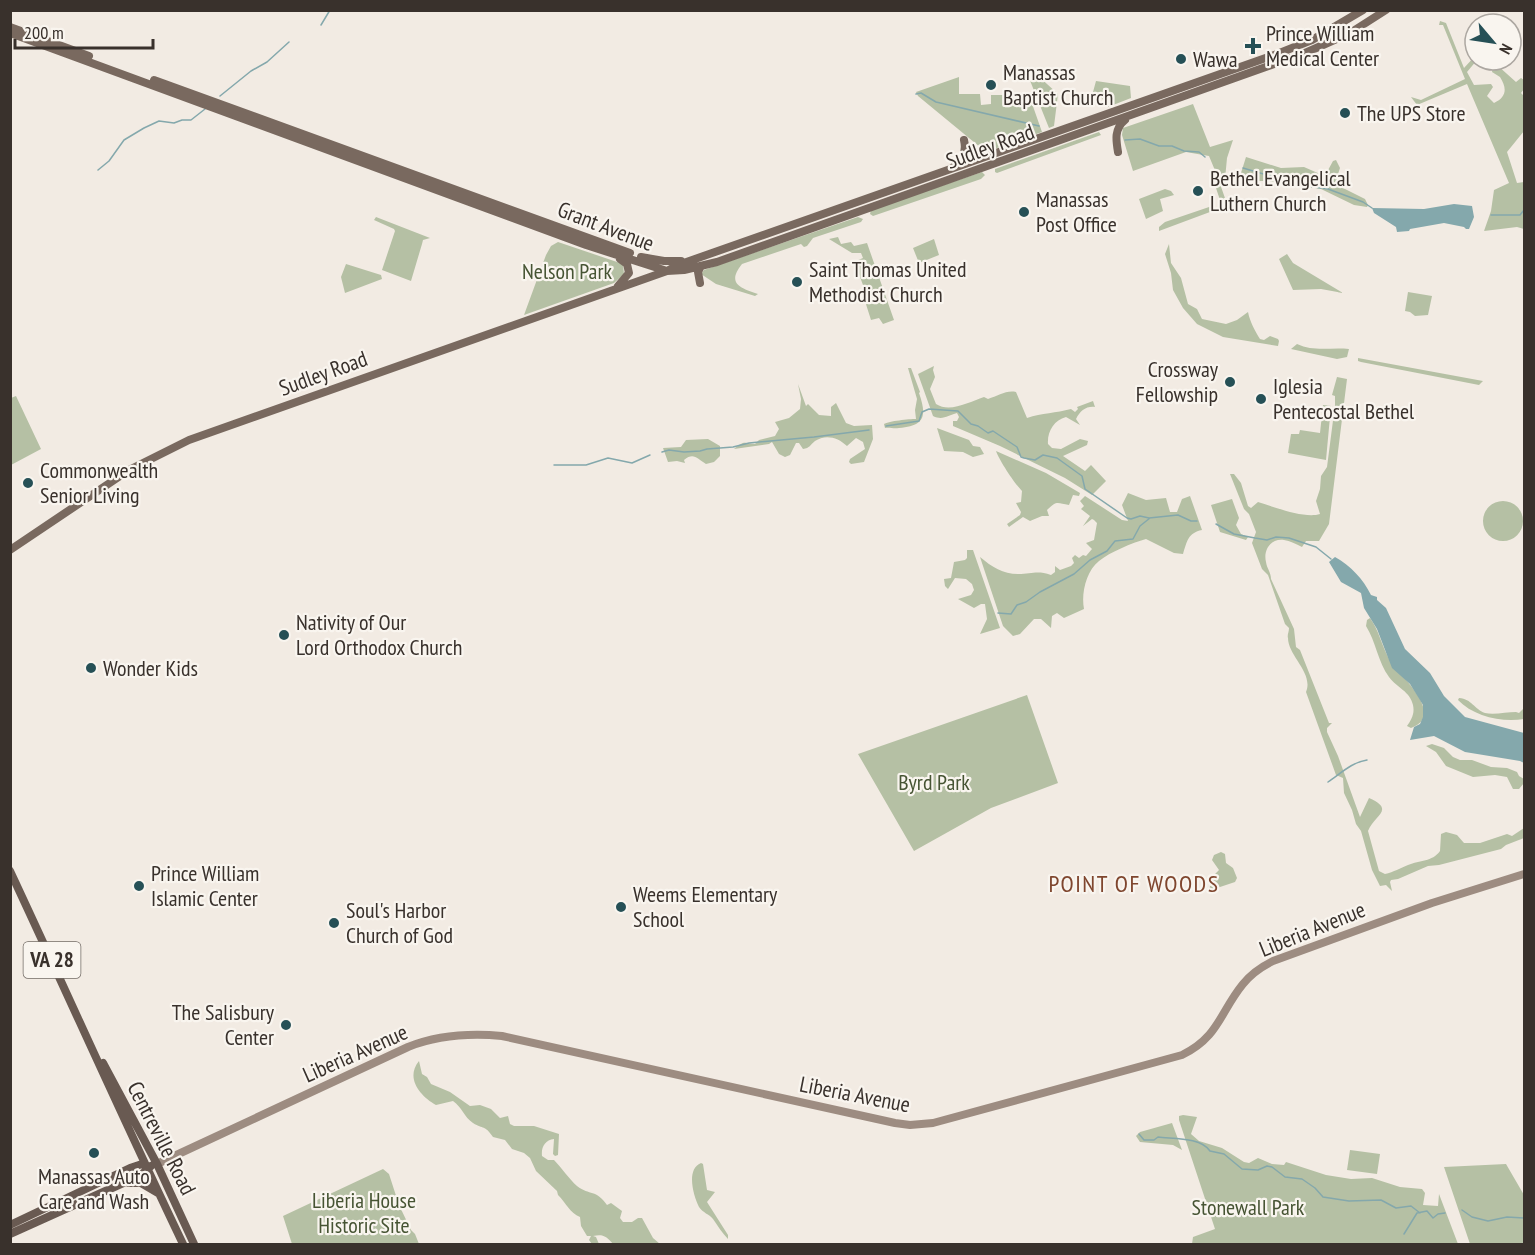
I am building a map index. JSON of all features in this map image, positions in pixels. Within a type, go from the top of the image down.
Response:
[{"type":"highway","name":"Centreville Road","points":[[10,871],[183,1245]]},
{"type":"highway","name":"Centreville Road","points":[[94,1050],[157,1164],[194,1245]]},
{"type":"highway","points":[[130,1168],[137,1158],[136,1143]]},
{"type":"highway","name":"Liberia Avenue","points":[[10,1225],[130,1168],[142,1164],[147,1167],[157,1164]]},
{"type":"highway","name":"Liberia Avenue","points":[[10,1234],[145,1173],[147,1167]]},
{"type":"highway","points":[[120,1185],[141,1183],[154,1189],[160,1196]]},
{"type":"main road","name":"Sudley Road","points":[[10,550],[129,470],[173,447],[690,261],[1277,54],[1312,40],[1364,10]]},
{"type":"main road","name":"Sudley Road","points":[[667,271],[701,266],[1305,53],[1350,33],[1386,10]]},
{"type":"main road","name":"Grant Avenue","points":[[10,27],[640,257],[667,271]]},
{"type":"main road","name":"Grant Avenue","points":[[10,33],[530,225],[667,271]]},
{"type":"main road","points":[[1118,152],[1118,128],[1136,114]]},
{"type":"main road","points":[[948,171],[964,156],[964,140]]},
{"type":"main road","points":[[611,253],[627,264],[629,270],[628,277],[616,288]]},
{"type":"main road","points":[[640,257],[664,261],[690,261]]},
{"type":"main road","points":[[700,283],[698,272],[701,266]]},
{"type":"main road","name":"Liberia Avenue","points":[[157,1164],[408,1047],[445,1037],[473,1034],[502,1036],[895,1123],[910,1125],[933,1123],[1182,1055],[1206,1039],[1242,985],[1258,970],[1273,961],[1421,907],[1524,874]]},
{"type":"green space","points":[[1440,21],[1446,23],[1463,66],[1463,72],[1467,72],[1474,85],[1491,84],[1493,87],[1487,96],[1494,103],[1501,98],[1505,88],[1500,77],[1492,72],[1505,72],[1516,82],[1521,78],[1524,80],[1524,89],[1521,93],[1524,96],[1524,131],[1507,152],[1517,183],[1524,182],[1524,229],[1517,227],[1484,231],[1491,211],[1494,190],[1509,183],[1467,84],[1417,105],[1411,97],[1421,100],[1465,79],[1443,25],[1439,25]]},
{"type":"green space","points":[[1032,74],[1036,74],[1058,94],[1054,126],[1049,128],[1029,78]]},
{"type":"green space","points":[[959,77],[959,94],[980,94],[981,105],[991,104],[991,95],[1029,95],[1042,132],[986,152],[916,92]]},
{"type":"green space","points":[[1096,81],[1130,86],[1131,98],[1108,107],[1101,97],[1093,92]]},
{"type":"green space","points":[[1193,104],[1210,147],[1233,140],[1227,158],[1225,179],[1219,181],[1226,201],[1221,203],[1214,182],[1219,180],[1209,156],[1186,152],[1133,171],[1122,135],[1123,128]]},
{"type":"green space","points":[[1099,132],[1101,135],[995,172],[995,169]]},
{"type":"green space","points":[[1246,157],[1281,168],[1304,167],[1320,174],[1327,172],[1336,160],[1340,168],[1337,177],[1341,187],[1365,199],[1368,205],[1367,207],[1354,205],[1321,189],[1269,181],[1249,181],[1247,187],[1243,188],[1241,173]]},
{"type":"green space","points":[[982,172],[985,175],[981,179],[873,216],[870,214],[871,210]]},
{"type":"green space","points":[[1165,189],[1174,195],[1160,199],[1163,211],[1146,219],[1139,199]]},
{"type":"green space","points":[[1212,206],[1218,209],[1159,231],[1159,227],[1165,222]]},
{"type":"green space","points":[[376,217],[430,238],[423,240],[411,281],[382,270],[395,231],[374,220]]},
{"type":"green space","points":[[858,217],[863,219],[861,222],[813,238],[807,246],[804,247],[801,244],[742,264],[735,276],[736,281],[741,287],[758,294],[755,296],[716,284],[701,274],[704,270]]},
{"type":"green space","points":[[838,237],[841,244],[851,242],[854,246],[867,243],[894,320],[883,324],[879,318],[871,320],[864,298],[867,296],[856,266],[856,261],[863,258],[861,253],[852,253],[829,239]]},
{"type":"green space","points":[[934,239],[939,255],[919,263],[913,248]]},
{"type":"green space","name":"Nelson Park","points":[[558,242],[620,263],[623,265],[624,274],[614,283],[524,315],[546,255],[551,246]]},
{"type":"green space","points":[[1169,244],[1171,263],[1181,278],[1188,304],[1197,309],[1202,319],[1226,324],[1248,312],[1260,339],[1264,340],[1270,336],[1278,339],[1278,346],[1223,337],[1197,324],[1183,308],[1173,290],[1165,254]]},
{"type":"green space","points":[[1287,254],[1293,263],[1343,293],[1321,289],[1293,290],[1279,259]]},
{"type":"green space","points":[[346,264],[381,275],[382,279],[345,293],[341,277]]},
{"type":"green space","points":[[1408,292],[1432,296],[1428,315],[1415,316],[1405,311]]},
{"type":"green space","points":[[1297,344],[1316,349],[1349,349],[1347,357],[1337,359],[1291,349]]},
{"type":"green space","points":[[1358,358],[1483,381],[1479,385],[1361,362]]},
{"type":"green space","points":[[934,366],[935,377],[930,389],[936,404],[941,406],[953,407],[984,397],[988,399],[1016,392],[1027,418],[1071,409],[1075,412],[1077,407],[1093,401],[1095,407],[1084,410],[1076,419],[1080,425],[1066,417],[1055,424],[1050,431],[1048,444],[1052,448],[1061,449],[1080,439],[1088,441],[1087,445],[1063,456],[1085,471],[1091,465],[1106,481],[1092,495],[1065,478],[953,426],[953,421],[957,421],[959,417],[957,413],[943,418],[933,416],[918,374]]},
{"type":"green space","points":[[908,368],[911,368],[920,392],[922,418],[908,427],[885,428],[884,424],[887,423],[916,419],[917,399]]},
{"type":"green space","points":[[1337,377],[1347,379],[1329,524],[1319,541],[1306,541],[1302,547],[1286,540],[1275,541],[1267,549],[1265,558],[1271,579],[1294,629],[1296,647],[1300,650],[1329,723],[1332,723],[1327,728],[1327,732],[1360,817],[1369,798],[1381,806],[1381,813],[1368,831],[1379,871],[1385,874],[1437,855],[1440,851],[1441,834],[1446,832],[1457,835],[1464,843],[1480,843],[1507,834],[1512,836],[1524,828],[1524,838],[1501,849],[1428,866],[1391,880],[1392,891],[1386,885],[1380,886],[1372,870],[1361,831],[1344,793],[1343,778],[1336,775],[1306,692],[1307,678],[1289,645],[1289,628],[1285,624],[1268,575],[1262,569],[1252,543],[1256,532],[1230,474],[1234,474],[1241,483],[1248,506],[1251,508],[1258,502],[1298,514],[1320,514],[1316,501],[1321,476],[1327,467],[1335,405],[1335,396],[1332,395]]},
{"type":"green space","points":[[798,384],[806,406],[808,404],[819,415],[831,416],[831,407],[836,403],[846,423],[854,426],[872,425],[873,439],[864,462],[851,464],[849,462],[865,449],[863,442],[856,438],[847,446],[836,439],[827,437],[803,449],[799,443],[796,443],[790,455],[785,457],[779,454],[772,442],[734,449],[742,443],[755,444],[759,440],[775,436],[779,429],[775,422],[789,418],[800,409]]},
{"type":"green space","points":[[16,396],[41,449],[11,465],[11,398]]},
{"type":"green space","points":[[1323,405],[1331,406],[1326,460],[1288,453],[1291,434],[1299,434],[1300,430],[1320,433]]},
{"type":"green space","points":[[937,428],[969,440],[973,446],[980,447],[984,454],[973,457],[963,452],[944,451]]},
{"type":"green space","points":[[708,439],[720,446],[720,456],[714,462],[706,464],[693,456],[684,460],[685,463],[668,462],[663,448],[681,447],[686,440]]},
{"type":"green space","points":[[996,451],[1046,473],[1080,493],[1079,496],[1073,495],[1069,505],[1057,503],[1053,505],[1047,510],[1049,516],[1030,521],[1023,517],[1009,527],[1007,524],[1020,515],[1021,512],[1016,503],[1021,502],[1022,491]]},
{"type":"green space","points":[[1128,493],[1146,500],[1166,498],[1170,512],[1177,512],[1182,499],[1190,496],[1202,530],[1191,535],[1183,554],[1174,553],[1146,539],[1109,554],[1094,565],[1088,577],[1084,590],[1084,609],[1064,618],[1057,613],[1052,616],[1051,628],[1041,619],[1034,619],[1020,634],[1013,636],[1003,626],[980,557],[993,567],[1007,573],[1038,572],[1051,575],[1055,572],[1055,566],[1060,570],[1071,566],[1075,555],[1079,558],[1086,556],[1092,549],[1086,543],[1094,540],[1097,523],[1092,519],[1083,526],[1090,516],[1081,509],[1084,506],[1080,501],[1085,496],[1122,520],[1128,521],[1122,505]]},
{"type":"green space","points":[[1232,499],[1239,518],[1236,525],[1241,534],[1248,537],[1246,540],[1220,532],[1211,505]]},
{"type":"green space","points":[[1503,501],[1511,502],[1517,507],[1522,513],[1522,529],[1517,535],[1511,540],[1503,541],[1495,540],[1489,535],[1484,529],[1483,521],[1484,513],[1489,507],[1495,502]]},
{"type":"green space","points":[[967,550],[973,550],[1000,628],[980,634],[987,619],[985,604],[974,608],[958,599],[971,595],[974,590],[972,584],[966,579],[955,578],[948,589],[945,586],[944,579],[951,578],[954,562],[965,560]]},
{"type":"green space","points":[[1370,618],[1388,657],[1422,704],[1424,713],[1421,722],[1411,728],[1407,726],[1413,714],[1411,700],[1385,671],[1366,626]]},
{"type":"green space","name":"Byrd Park","points":[[1027,695],[1058,783],[991,808],[914,851],[858,754]]},
{"type":"green space","points":[[1459,698],[1467,700],[1485,713],[1519,713],[1524,708],[1524,719],[1507,720],[1488,717],[1464,706],[1458,700]]},
{"type":"green space","points":[[1432,744],[1444,748],[1460,760],[1472,760],[1491,767],[1507,768],[1517,772],[1524,779],[1524,783],[1519,789],[1513,789],[1507,777],[1495,775],[1473,777],[1446,766],[1436,752],[1426,746]]},
{"type":"green space","points":[[1221,852],[1225,854],[1226,863],[1233,868],[1237,878],[1235,882],[1208,891],[1212,877],[1219,870],[1212,860],[1214,855]]},
{"type":"green space","points":[[419,1061],[422,1074],[431,1084],[450,1092],[470,1106],[480,1105],[491,1109],[500,1118],[508,1116],[510,1124],[514,1126],[534,1126],[559,1134],[558,1155],[553,1154],[554,1139],[544,1145],[542,1156],[548,1160],[554,1160],[577,1186],[600,1197],[607,1205],[611,1203],[622,1211],[620,1218],[623,1222],[632,1222],[642,1218],[653,1238],[660,1244],[613,1244],[606,1237],[599,1235],[593,1236],[599,1244],[592,1244],[589,1240],[591,1236],[587,1236],[581,1226],[580,1217],[536,1171],[530,1158],[512,1149],[505,1140],[493,1137],[486,1129],[473,1123],[453,1101],[436,1105],[420,1092],[413,1074]]},
{"type":"green space","name":"Stonewall Park","points":[[1179,1116],[1197,1117],[1191,1134],[1199,1141],[1222,1148],[1244,1162],[1249,1163],[1258,1158],[1272,1164],[1284,1165],[1286,1162],[1326,1175],[1351,1179],[1372,1178],[1400,1187],[1422,1189],[1425,1193],[1423,1205],[1438,1206],[1439,1194],[1458,1244],[1192,1244],[1193,1237],[1215,1229],[1179,1120]]},
{"type":"green space","points":[[1172,1123],[1182,1150],[1173,1145],[1140,1142],[1136,1136],[1140,1132]]},
{"type":"green space","points":[[1350,1150],[1380,1154],[1377,1174],[1347,1170]]},
{"type":"green space","points":[[701,1163],[707,1190],[715,1192],[707,1202],[728,1235],[728,1239],[697,1202],[692,1176],[696,1166]]},
{"type":"green space","points":[[1506,1164],[1524,1195],[1524,1244],[1470,1244],[1444,1167]]},
{"type":"green space","name":"Liberia House Historic Site","points":[[383,1169],[389,1174],[399,1205],[419,1244],[292,1244],[283,1216]]},
{"type":"water","points":[[1454,204],[1472,206],[1474,217],[1469,229],[1444,223],[1397,232],[1396,227],[1374,213],[1372,208],[1424,209]]},
{"type":"water","points":[[1335,557],[1356,573],[1371,595],[1377,597],[1377,600],[1386,608],[1405,649],[1430,673],[1444,696],[1465,717],[1524,733],[1524,763],[1465,752],[1434,736],[1410,740],[1414,727],[1420,724],[1423,717],[1423,705],[1410,684],[1392,668],[1377,629],[1364,608],[1361,593],[1341,582],[1329,562]]},
{"type":"waterway","points":[[321,25],[330,10]]},
{"type":"waterway","points":[[220,96],[251,71],[267,62],[289,42]]},
{"type":"waterway","points":[[916,94],[921,93],[936,102],[1039,126]]},
{"type":"waterway","points":[[98,170],[109,161],[124,140],[144,128],[159,121],[174,123],[191,120],[205,109]]},
{"type":"waterway","points":[[1125,140],[1140,139],[1159,146],[1172,146],[1184,151],[1199,152],[1205,157]]},
{"type":"waterway","points":[[1243,168],[1301,185],[1328,189],[1363,202],[1372,208]]},
{"type":"waterway","points":[[1491,215],[1520,215],[1524,210]]},
{"type":"waterway","points":[[886,426],[919,421],[922,412],[929,409],[958,411],[971,424],[988,433],[993,431],[1017,447],[1021,457],[1035,460],[1043,455],[1057,458],[1082,476],[1085,489],[1127,518],[1178,515],[1191,521],[1197,521]]},
{"type":"waterway","points":[[662,452],[669,450],[700,451],[749,443],[869,430]]},
{"type":"waterway","points":[[554,465],[586,465],[608,458],[632,463],[650,455]]},
{"type":"waterway","points":[[998,613],[1011,614],[1017,605],[1074,574],[1090,560],[1107,551],[1115,541],[1133,539],[1140,526],[1150,518]]},
{"type":"waterway","points":[[1216,524],[1234,534],[1267,540],[1276,537],[1289,538],[1316,547],[1331,559]]},
{"type":"waterway","points":[[1328,782],[1351,766],[1367,760]]},
{"type":"waterway","points":[[1139,1134],[1144,1140],[1154,1140],[1158,1137],[1200,1143],[1210,1151],[1224,1154],[1242,1169],[1258,1170],[1267,1166],[1272,1167],[1285,1177],[1302,1179],[1323,1197],[1349,1201],[1381,1200],[1396,1208],[1411,1206],[1420,1213]]},
{"type":"waterway","points":[[1462,1210],[1472,1217],[1488,1221],[1507,1217],[1524,1218]]},
{"type":"waterway","points":[[1404,1234],[1417,1213],[1427,1211],[1433,1218],[1445,1213]]},
{"type":"place","name":"Prince William Medical Center","points":[[1253,46]]},
{"type":"place","name":"Wawa","points":[[1181,59]]},
{"type":"place","name":"Manassas Baptist Church","points":[[991,85]]},
{"type":"place","name":"The UPS Store","points":[[1345,113]]},
{"type":"place","name":"Bethel Evangelical Luthern Church","points":[[1198,191]]},
{"type":"place","name":"Manassas Post Office","points":[[1024,212]]},
{"type":"place","name":"Saint Thomas United Methodist Church","points":[[797,282]]},
{"type":"place","name":"Crossway Fellowship","points":[[1230,382]]},
{"type":"place","name":"Iglesia Pentecostal Bethel","points":[[1261,399]]},
{"type":"place","name":"Commonwealth Senior Living","points":[[28,483]]},
{"type":"place","name":"Nativity of Our Lord Orthodox Church","points":[[284,635]]},
{"type":"place","name":"Wonder Kids","points":[[91,668]]},
{"type":"place","name":"Prince William Islamic Center","points":[[139,886]]},
{"type":"place","name":"Weems Elementary School","points":[[621,907]]},
{"type":"place","name":"Soul's Harbor Church of God","points":[[334,923]]},
{"type":"place","name":"The Salisbury Center","points":[[286,1025]]},
{"type":"place","name":"Manassas Auto Care and Wash","points":[[94,1153]]},
{"type":"district","name":"POINT OF WOODS","points":[[1134,884]]}]
